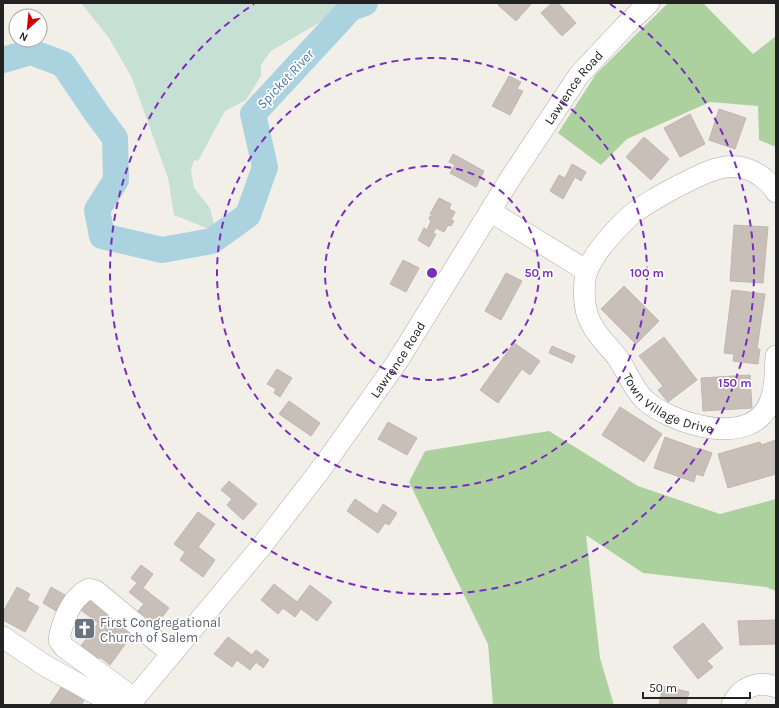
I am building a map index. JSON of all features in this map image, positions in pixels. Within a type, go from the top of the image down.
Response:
[{"type":"street","name":"Lawrence Road","points":[[127,703],[172,654],[289,512],[351,428],[401,355],[542,130],[579,75],[649,3]]},
{"type":"street","name":"Town Village Drive","points":[[776,192],[767,181],[757,173],[747,168],[734,166],[720,167],[707,171],[642,206],[630,216],[608,240],[587,271],[585,284],[585,302],[587,314],[591,324],[597,334],[623,366],[636,390],[645,400],[670,416],[695,426],[709,428],[743,427],[753,423],[762,416],[772,395],[776,356]]},
{"type":"street","points":[[491,212],[587,271]]},
{"type":"street","points":[[127,703],[64,647],[59,640],[68,613],[79,596],[89,589],[96,591],[172,654]]},
{"type":"street","points":[[3,637],[44,665],[127,703]]},
{"type":"street","points":[[732,705],[740,693],[751,686],[763,684],[776,687]]},
{"type":"green space","points":[[81,3],[342,3],[329,17],[271,51],[261,65],[261,76],[246,100],[225,111],[198,161],[194,160],[191,170],[194,188],[210,208],[216,232],[174,215],[168,178],[132,78],[109,38]]},
{"type":"green space","points":[[668,3],[703,3],[753,54],[776,36],[776,147],[759,140],[758,106],[710,102],[627,139],[601,165],[558,133],[596,74]]},
{"type":"green space","points":[[549,431],[638,486],[720,514],[776,499],[776,591],[766,587],[643,573],[586,535],[600,658],[614,705],[493,705],[488,644],[409,482],[425,451]]},
{"type":"building","points":[[500,3],[532,3],[516,21],[498,5]]},
{"type":"building","points":[[552,3],[558,3],[576,23],[562,36],[541,13]]},
{"type":"building","points":[[509,76],[521,82],[517,89],[523,91],[510,115],[492,106]]},
{"type":"building","points":[[719,109],[746,118],[735,149],[709,140]]},
{"type":"building","points":[[690,114],[705,144],[680,157],[664,128]]},
{"type":"building","points":[[644,137],[669,159],[651,180],[626,157]]},
{"type":"building","points":[[453,154],[484,171],[476,187],[450,173],[455,165],[449,162]]},
{"type":"building","points":[[572,164],[586,172],[581,181],[575,177],[563,199],[550,191],[559,175],[565,178]]},
{"type":"building","points":[[439,198],[451,204],[449,209],[455,212],[451,220],[454,221],[451,226],[448,225],[444,232],[436,228],[433,233],[436,234],[429,247],[418,240],[424,228],[427,230],[431,221],[429,219],[430,216],[433,217],[430,214]]},
{"type":"building","points":[[734,225],[768,227],[763,283],[730,281]]},
{"type":"building","points":[[403,260],[419,268],[406,292],[390,284]]},
{"type":"building","points":[[506,273],[522,281],[501,320],[485,311]]},
{"type":"building","points":[[624,286],[659,321],[636,344],[601,309]]},
{"type":"building","points":[[732,290],[765,294],[757,349],[760,349],[758,364],[733,361],[734,354],[724,353]]},
{"type":"building","points":[[664,337],[697,380],[668,402],[658,390],[663,386],[639,356]]},
{"type":"building","points":[[514,343],[540,361],[530,375],[522,369],[498,403],[480,390]]},
{"type":"building","points":[[552,346],[575,356],[572,363],[549,353]]},
{"type":"building","points":[[277,369],[292,378],[280,397],[274,393],[276,389],[267,384]]},
{"type":"building","points":[[750,375],[752,408],[703,411],[701,378]]},
{"type":"building","points":[[289,401],[320,423],[311,436],[279,414]]},
{"type":"building","points":[[620,407],[662,434],[644,462],[602,435]]},
{"type":"building","points":[[388,422],[417,438],[407,455],[378,439]]},
{"type":"building","points":[[665,437],[712,453],[703,476],[696,474],[694,482],[654,468]]},
{"type":"building","points":[[776,440],[776,474],[728,488],[718,454],[760,442],[761,445]]},
{"type":"building","points":[[229,481],[257,504],[243,520],[227,505],[232,499],[221,490]]},
{"type":"building","points":[[355,499],[377,514],[383,504],[397,513],[389,525],[385,523],[378,533],[347,511]]},
{"type":"building","points":[[198,512],[215,524],[198,547],[215,560],[203,577],[180,560],[185,552],[174,544]]},
{"type":"building","points":[[141,565],[153,574],[143,588],[169,608],[156,625],[138,611],[144,604],[129,592],[137,583],[131,578]]},
{"type":"building","points":[[274,584],[297,602],[310,585],[332,602],[317,621],[301,609],[295,617],[283,608],[278,614],[261,600]]},
{"type":"building","points":[[17,587],[30,594],[27,600],[39,607],[25,632],[3,620],[3,612]]},
{"type":"building","points":[[51,587],[65,595],[56,611],[43,603]]},
{"type":"building","points":[[92,595],[137,628],[110,665],[100,657],[95,664],[77,651],[98,623],[81,610]]},
{"type":"building","points":[[776,620],[776,644],[740,645],[738,621]]},
{"type":"building","points":[[703,623],[723,648],[707,661],[713,667],[698,679],[673,647]]},
{"type":"building","points":[[228,637],[252,655],[256,650],[269,660],[263,668],[256,662],[250,670],[237,660],[232,667],[214,654]]},
{"type":"building","points":[[62,686],[84,701],[81,705],[50,704]]},
{"type":"building","points":[[663,686],[689,692],[686,705],[659,705]]},
{"type":"waterway","name":"Spicket River","points":[[3,60],[31,52],[63,64],[115,138],[116,180],[97,210],[102,236],[162,250],[212,241],[248,215],[265,167],[253,114],[351,8],[365,3]]},
{"type":"place","name":"First Congregational Church of Salem","points":[[84,629]]}]
